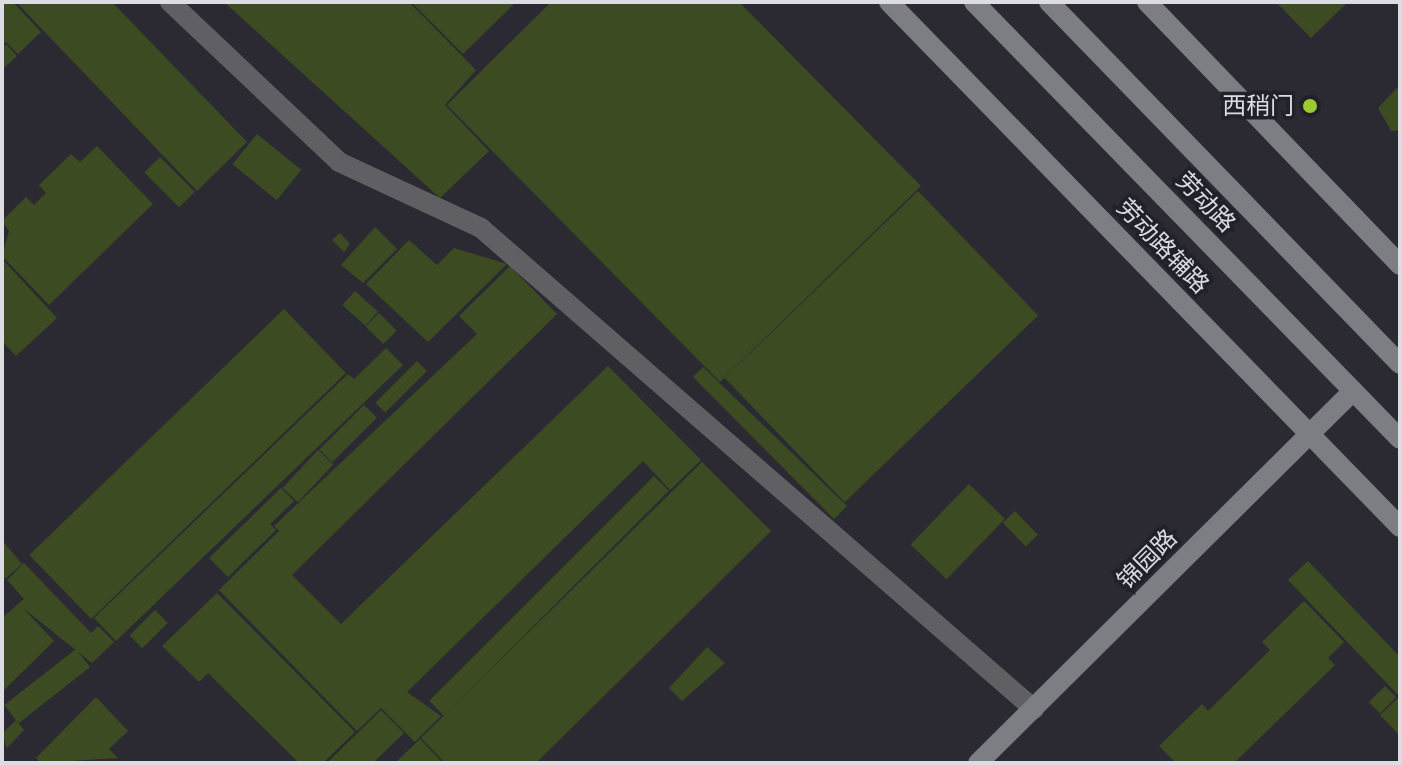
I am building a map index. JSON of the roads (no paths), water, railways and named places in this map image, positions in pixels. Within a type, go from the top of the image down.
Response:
[{"type":"street","points":[[170,2],[339,162],[481,228],[1034,709]]},
{"type":"street","name":"劳动路辅路","points":[[889,2],[1400,527]]},
{"type":"street","name":"劳动路","points":[[974,2],[1400,439]]},
{"type":"street","name":"劳动路","points":[[1049,2],[1399,361]]},
{"type":"street","points":[[1147,2],[1400,265]]},
{"type":"street","name":"锦园路","points":[[978,763],[1353,391]]},
{"type":"place","name":"西稍门","points":[[1310,106]]}]
